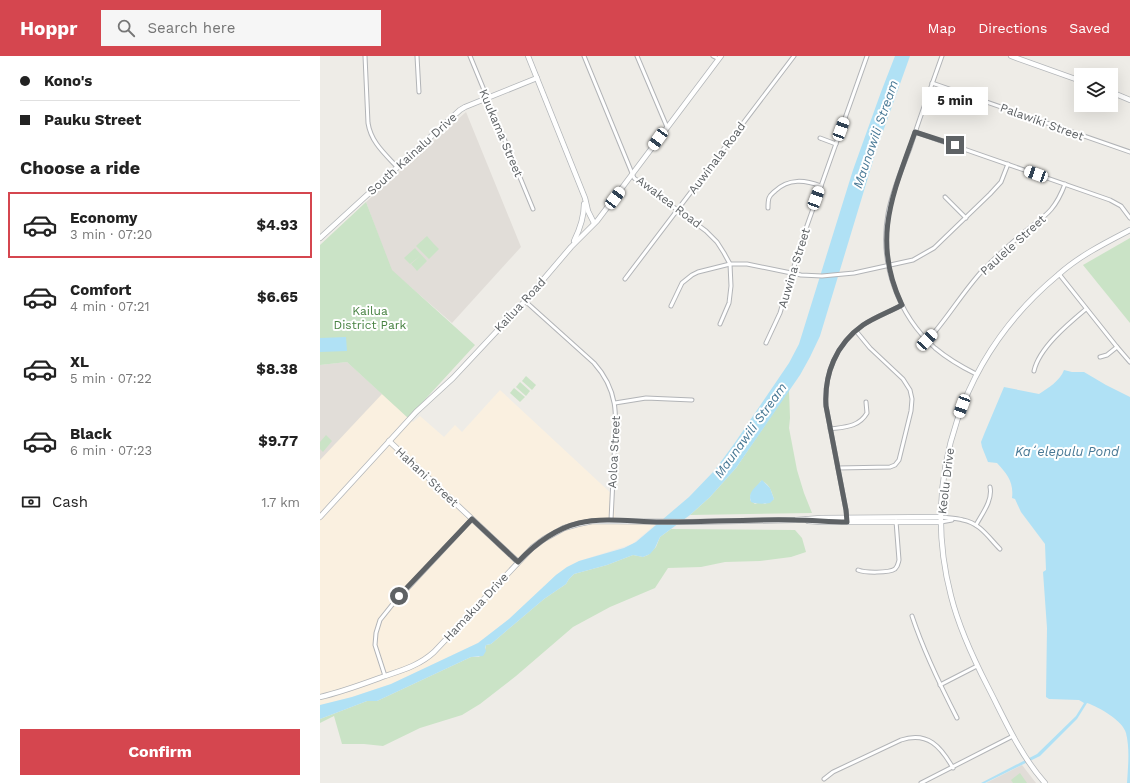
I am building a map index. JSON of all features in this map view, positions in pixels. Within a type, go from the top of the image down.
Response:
[{"type":"street","points":[[365,56],[370,132],[377,146],[397,167]]},
{"type":"street","points":[[417,56],[419,92]]},
{"type":"street","name":"Kuukama Street","points":[[470,56],[533,209]]},
{"type":"street","points":[[528,56],[594,223]]},
{"type":"street","name":"Awakea Road","points":[[584,56],[634,178],[678,209],[714,238],[730,264],[730,296],[720,324]]},
{"type":"street","points":[[638,56],[667,127]]},
{"type":"street","points":[[713,56],[720,58]]},
{"type":"street","name":"Auwinala Road","points":[[625,279],[794,56]]},
{"type":"street","name":"Auwina Street","points":[[766,344],[780,313],[821,186],[867,56]]},
{"type":"street","points":[[942,56],[892,197],[888,215],[886,242],[894,288],[911,320],[927,340],[950,359],[976,374]]},
{"type":"street","points":[[1011,56],[1074,78]]},
{"type":"street","name":"Kailua Road","points":[[320,517],[416,412],[453,378],[525,300],[571,247],[597,221],[720,58]]},
{"type":"street","name":"South Kainalu Drive","points":[[320,238],[460,110],[537,78]]},
{"type":"street","name":"Palawiki Street","points":[[932,83],[1130,152]]},
{"type":"street","points":[[1118,95],[1130,100]]},
{"type":"street","points":[[915,132],[1116,203],[1125,210],[1130,218]]},
{"type":"street","points":[[820,138],[836,144]]},
{"type":"street","points":[[671,306],[682,283],[692,275],[698,272],[730,264],[747,264],[814,276],[840,275],[914,260],[926,254],[942,241],[997,187],[1008,164]]},
{"type":"street","points":[[768,208],[769,198],[784,185],[800,181],[811,182],[821,186]]},
{"type":"street","name":"Paulele Street","points":[[927,340],[939,328],[957,302],[982,272],[1009,245],[1048,214],[1058,200],[1065,184]]},
{"type":"street","points":[[571,247],[582,222],[585,198]]},
{"type":"street","points":[[945,198],[966,218]]},
{"type":"street","name":"Keolu Drive","points":[[1045,783],[1024,756],[977,666],[963,634],[951,597],[943,559],[941,519],[943,480],[951,440],[962,406],[976,374],[994,343],[1033,296],[1059,274],[1092,251],[1130,230]]},
{"type":"street","points":[[1059,274],[1130,362]]},
{"type":"street","name":"Aoloa Street","points":[[525,300],[598,367],[609,383],[615,403],[616,420],[611,520]]},
{"type":"street","points":[[847,520],[826,399],[826,386],[829,373],[840,349],[856,331],[868,322],[902,305]]},
{"type":"street","points":[[1034,371],[1036,362],[1050,344],[1086,309]]},
{"type":"street","points":[[838,468],[890,468],[897,464],[911,407],[911,394],[906,383],[856,331]]},
{"type":"street","points":[[1100,357],[1107,355],[1117,347]]},
{"type":"street","points":[[615,403],[646,398],[692,400]]},
{"type":"street","points":[[830,429],[852,426],[861,420],[867,413],[866,402]]},
{"type":"street","name":"Hahani Street","points":[[389,442],[518,562]]},
{"type":"street","points":[[976,525],[990,498],[990,487]]},
{"type":"street","points":[[386,676],[375,645],[376,633],[380,620],[392,604],[472,519]]},
{"type":"street","points":[[858,570],[866,572],[890,571],[897,566],[899,560],[896,519]]},
{"type":"street","name":"Hamakua Drive","points":[[320,697],[346,690],[418,664],[429,656],[518,562],[538,543],[564,528],[585,522],[611,520],[690,522],[796,520],[821,522],[847,520],[954,519],[964,520],[976,525],[985,532],[1000,549]]},
{"type":"street","points":[[912,616],[924,649],[957,718]]},
{"type":"street","points":[[940,685],[977,666]]},
{"type":"street","points":[[921,783],[1013,736]]},
{"type":"street","points":[[824,779],[833,772],[901,740],[909,738],[921,738],[936,745],[945,754],[952,768]]},
{"type":"shaded area","points":[[466,112],[521,247],[452,323],[391,270],[366,202]]},
{"type":"shaded area","points":[[347,362],[382,394],[320,460],[320,365]]},
{"type":"shaded area","points":[[500,390],[614,496],[615,523],[656,524],[632,544],[579,561],[567,567],[556,575],[509,619],[478,643],[391,684],[352,697],[320,705],[320,458],[381,392],[413,422],[420,416],[444,437],[455,425],[462,432]]},
{"type":"shaded area","points":[[1022,765],[1036,783],[986,783]]},
{"type":"green space","name":"Kailua District Park","points":[[366,202],[392,270],[475,345],[408,418],[347,362],[320,365],[320,245]]},
{"type":"green space","points":[[427,236],[439,249],[429,259],[416,246]]},
{"type":"green space","points":[[1130,238],[1130,323],[1083,265]]},
{"type":"green space","points":[[415,248],[427,261],[417,271],[411,264],[420,256],[410,264],[404,258]]},
{"type":"green space","points":[[526,376],[536,385],[532,390],[522,381]]},
{"type":"green space","points":[[520,382],[530,391],[526,396],[516,387]]},
{"type":"green space","points":[[514,388],[525,397],[520,402],[510,393]]},
{"type":"green space","points":[[789,390],[789,428],[797,470],[812,513],[690,515],[710,497],[736,468]],"holes":[[[761,481],[770,488],[774,499],[765,504],[760,502],[755,504],[750,500],[750,496]]]},
{"type":"green space","points":[[326,435],[332,441],[323,452],[320,449],[320,442]]},
{"type":"green space","points":[[671,529],[795,530],[802,538],[806,552],[791,557],[760,561],[725,562],[701,567],[668,568],[655,588],[610,607],[573,627],[516,676],[480,704],[462,715],[420,728],[383,746],[342,744],[334,716],[320,723],[320,719],[367,701],[377,701],[471,657],[479,657],[485,650],[486,645],[491,644],[544,599],[566,584],[574,574],[607,565],[633,555],[643,557],[648,555],[656,547],[660,537]]},
{"type":"green space","points":[[1020,773],[1027,783],[1013,783],[1011,780]]},
{"type":"water","name":"Maunawili Stream","points":[[895,56],[910,56],[876,151],[820,336],[800,375],[736,468],[710,497],[690,515],[660,537],[655,548],[650,554],[643,557],[633,555],[607,565],[574,574],[566,584],[544,599],[491,644],[486,645],[486,651],[483,656],[471,657],[377,701],[367,701],[320,719],[320,705],[352,697],[391,684],[478,643],[509,619],[556,575],[567,567],[579,561],[624,548],[636,542],[689,497],[714,471],[789,363],[799,344],[853,170]]},
{"type":"water","points":[[346,337],[347,351],[320,352],[320,338]]},
{"type":"water","name":"Kaʻelepulu Pond","points":[[1064,370],[1084,372],[1130,397],[1130,783],[1127,783],[1128,752],[1124,728],[1116,719],[1087,703],[1077,719],[1040,756],[985,783],[981,783],[1037,754],[1076,716],[1084,703],[1079,700],[1049,699],[1046,697],[1047,628],[1043,572],[1046,570],[1045,544],[1021,512],[1015,499],[1012,498],[1012,487],[1007,475],[997,463],[988,462],[981,442],[1004,387],[1039,394],[1057,381]]},
{"type":"water","points":[[762,480],[770,488],[774,499],[770,503],[751,502],[751,492]]},
{"type":"route","points":[[399,596],[472,519],[518,562],[532,548],[550,535],[564,528],[593,521],[690,522],[796,520],[847,522],[826,406],[826,386],[831,366],[844,343],[858,329],[868,322],[902,305],[892,279],[886,252],[887,224],[892,197],[915,132],[955,145]]}]
